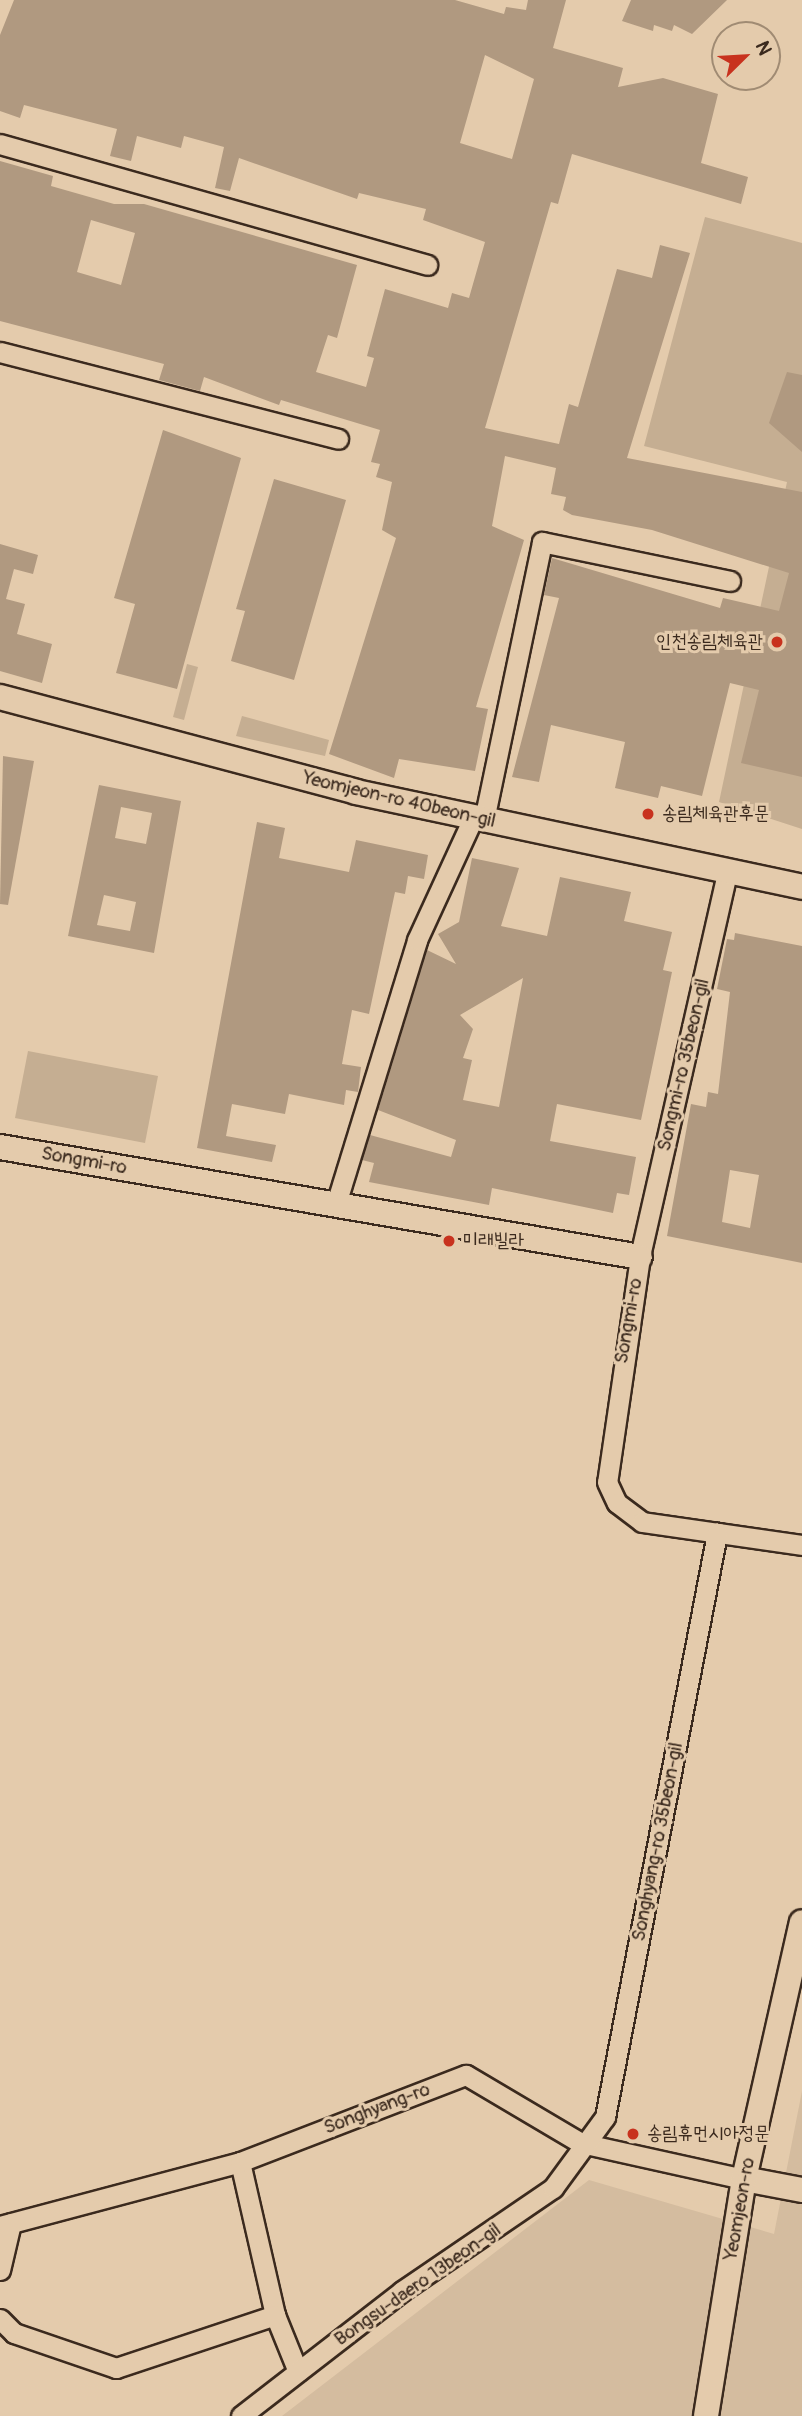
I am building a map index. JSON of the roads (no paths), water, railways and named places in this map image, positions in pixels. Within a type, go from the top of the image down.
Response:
[{"type":"street","points":[[0,144],[427,265]]},
{"type":"street","points":[[0,352],[338,439]]},
{"type":"street","points":[[336,1204],[417,940],[479,819],[542,542],[730,581]]},
{"type":"street","name":"Yeomjeon-ro 40beon-gil","points":[[0,697],[479,819],[802,887]]},
{"type":"street","name":"Songmi-ro 35beon-gil","points":[[640,1257],[727,873]]},
{"type":"street","name":"Songmi-ro","points":[[0,1147],[640,1257],[607,1482],[617,1503],[642,1522],[802,1545]]},
{"type":"street","name":"Songhyang-ro 35beon-gil","points":[[581,2143],[605,2117],[717,1533]]},
{"type":"street","name":"Yeomjeon-ro","points":[[706,2416],[744,2179],[802,1922]]},
{"type":"street","name":"Songhyang-ro","points":[[6,2224],[240,2162],[466,2075],[581,2143],[744,2179]]},
{"type":"street","name":"Bongsu-daero 13beon-gil","points":[[241,2416],[553,2188],[581,2143]]},
{"type":"street","points":[[240,2162],[275,2315],[298,2372]]},
{"type":"street","points":[[744,2179],[802,2190]]},
{"type":"street","points":[[0,2270],[6,2224]]},
{"type":"street","points":[[0,2319],[14,2333],[116,2368],[275,2315]]},
{"type":"place","name":"인천송림체육관","points":[[777,642]]},
{"type":"place","name":"송림체육관후문","points":[[648,814]]},
{"type":"place","name":"미래빌라","points":[[449,1241]]},
{"type":"place","name":"송림휴먼시아정문","points":[[633,2134]]}]
